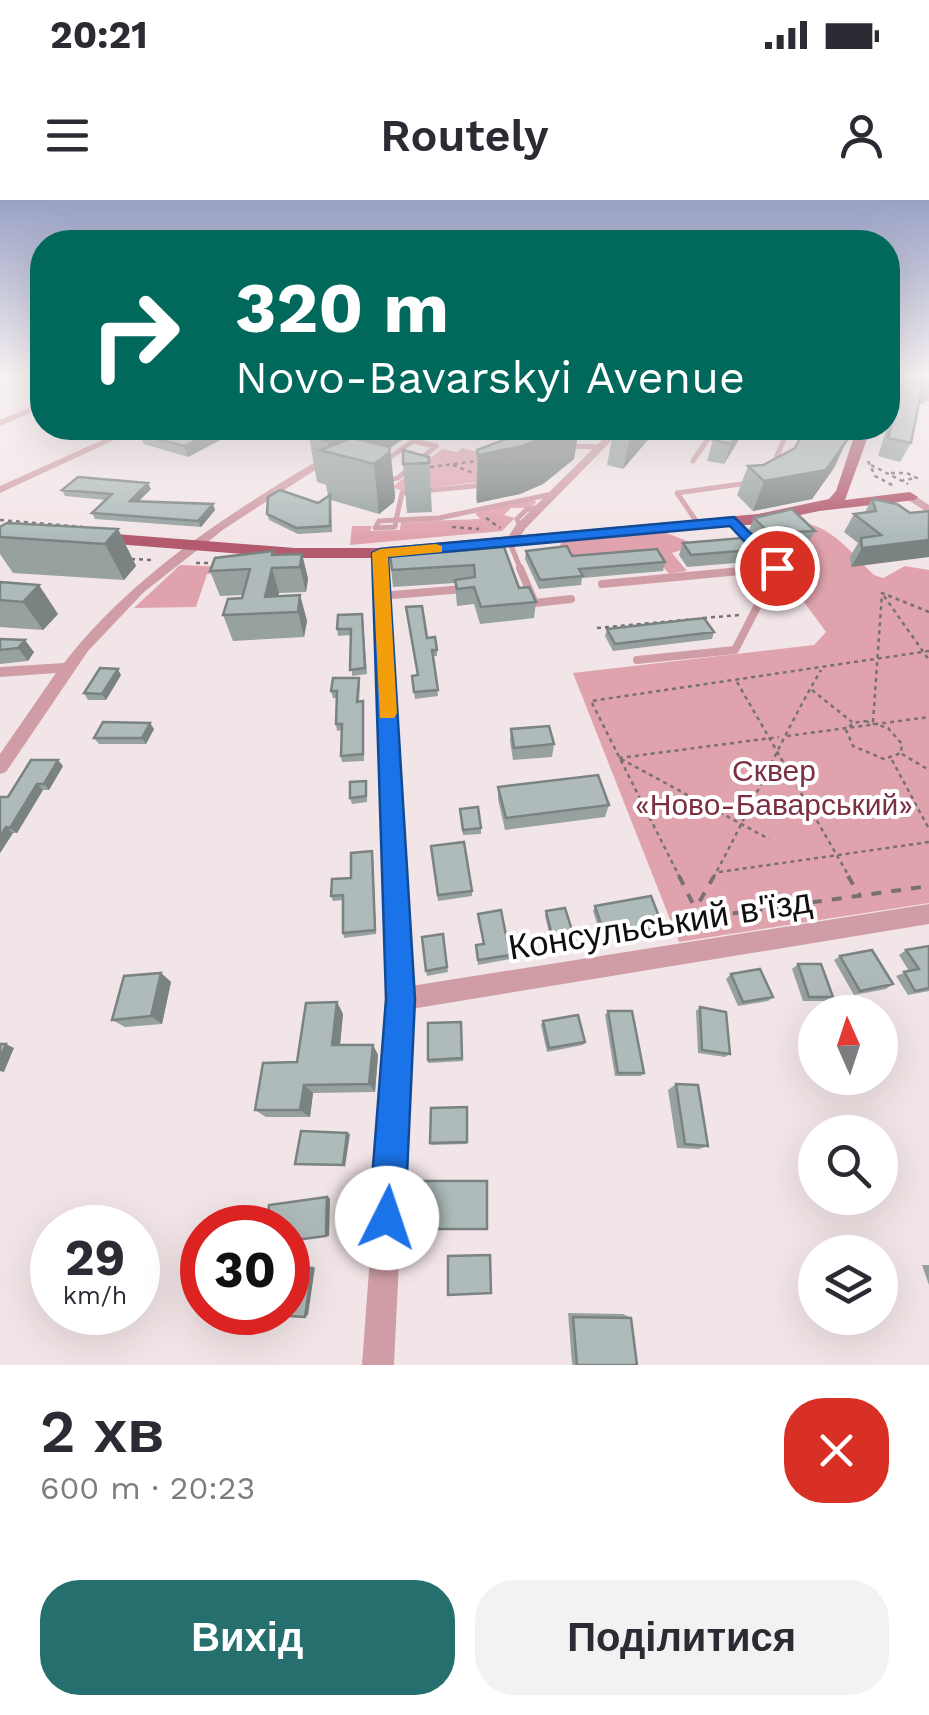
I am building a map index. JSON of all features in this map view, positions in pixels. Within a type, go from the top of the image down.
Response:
[{"type":"main road","points":[[824,507],[843,492],[859,440]]},
{"type":"main road","points":[[850,470],[884,490],[910,497]]},
{"type":"main road","points":[[843,492],[929,498]]},
{"type":"main road","points":[[70,536],[195,546],[380,553],[734,522],[910,497]]},
{"type":"street","points":[[0,490],[110,440]]},
{"type":"street","points":[[510,543],[520,527],[607,440]]},
{"type":"street","points":[[0,767],[70,667],[114,614],[195,546],[349,446]]},
{"type":"street","points":[[910,497],[929,510]]},
{"type":"street","points":[[378,1365],[400,999],[380,553]]},
{"type":"street","points":[[0,672],[70,667]]},
{"type":"street","name":"Консульський в'їзд","points":[[400,999],[929,914]]},
{"type":"lane","points":[[384,461],[414,440]]},
{"type":"lane","points":[[372,478],[382,481],[424,458],[436,446],[422,440]]},
{"type":"lane","points":[[693,461],[707,440]]},
{"type":"lane","points":[[769,474],[784,440]]},
{"type":"lane","points":[[812,440],[818,441]]},
{"type":"lane","points":[[550,446],[600,447]]},
{"type":"lane","points":[[699,525],[677,493],[738,487],[754,480]]},
{"type":"lane","points":[[488,484],[402,493],[396,520],[476,511],[552,494]]},
{"type":"lane","points":[[638,660],[735,650],[777,568],[734,522]]},
{"type":"lane","points":[[510,543],[535,603],[572,599]]},
{"type":"lane","points":[[602,584],[770,570],[772,563]]},
{"type":"lane","points":[[381,596],[470,588]]},
{"type":"path","points":[[858,450],[876,476],[886,483],[918,489],[870,464]]},
{"type":"path","points":[[424,458],[467,468],[488,484]]},
{"type":"path","points":[[404,472],[478,461]]},
{"type":"path","points":[[889,474],[901,472],[917,478],[901,480]]},
{"type":"path","points":[[438,526],[505,532],[476,511]]},
{"type":"path","points":[[882,593],[929,612]]},
{"type":"path","points":[[882,593],[929,660]]},
{"type":"path","points":[[873,722],[882,593]]},
{"type":"path","points":[[597,628],[754,613]]},
{"type":"path","points":[[927,652],[591,701],[700,918],[929,886]]},
{"type":"path","points":[[671,956],[742,826],[777,746],[822,669]]},
{"type":"path","points":[[736,681],[777,746],[860,896]]},
{"type":"path","points":[[810,689],[852,723],[881,724],[900,738],[901,753]]},
{"type":"path","points":[[619,758],[929,717]]},
{"type":"path","points":[[846,730],[852,723]]},
{"type":"path","points":[[846,730],[849,740],[860,751],[891,759],[901,753]]},
{"type":"path","points":[[901,753],[929,770]]},
{"type":"path","points":[[619,758],[769,839]]},
{"type":"path","points":[[891,759],[929,829]]},
{"type":"path","points":[[718,872],[929,842]]},
{"type":"green space","points":[[462,448],[482,453],[479,482],[402,491],[392,487],[442,449],[457,452]]},
{"type":"green space","points":[[531,499],[537,502],[529,508],[511,508],[504,515],[515,518],[502,531],[350,545],[352,526],[372,526],[370,531],[400,530],[401,522],[480,519],[475,513]]},
{"type":"green space","name":"Сквер «Ново-Баварський»","points":[[799,523],[831,534],[874,575],[883,578],[905,566],[929,570],[929,903],[679,942],[573,673],[814,645],[826,632],[768,553],[810,545]]},
{"type":"green space","points":[[659,530],[692,543],[691,547],[672,553],[687,571],[669,574],[656,558],[579,564],[560,545],[564,539]]},
{"type":"green space","points":[[180,565],[254,568],[266,572],[207,574],[196,607],[134,608]]},
{"type":"building","points":[[900,429],[914,429],[911,443],[897,440]]},
{"type":"building","points":[[162,440],[196,440],[184,446]]},
{"type":"building","points":[[347,440],[390,447],[389,453],[374,464],[320,450]]},
{"type":"building","points":[[503,440],[538,440],[478,455],[477,450]]},
{"type":"building","points":[[799,440],[847,440],[826,470],[764,481],[748,466],[763,465],[795,448]]},
{"type":"building","points":[[403,450],[429,457],[429,463],[403,464]]},
{"type":"building","points":[[78,477],[148,483],[130,501],[213,504],[198,521],[92,513],[112,494],[62,490]]},
{"type":"building","points":[[280,490],[318,503],[330,495],[330,526],[296,528],[267,514],[268,497]]},
{"type":"building","points":[[872,499],[897,504],[910,513],[929,511],[929,540],[862,548],[861,538],[881,535],[854,514],[876,511]]},
{"type":"building","points":[[792,509],[815,531],[792,532],[786,527],[766,530],[754,518]]},
{"type":"building","points":[[7,523],[118,529],[105,544],[0,537],[0,527]]},
{"type":"building","points":[[754,537],[764,549],[691,555],[683,543]]},
{"type":"building","points":[[444,544],[446,552],[504,547],[519,588],[529,587],[536,602],[481,607],[474,587],[457,589],[455,580],[475,577],[474,565],[392,570],[389,548]]},
{"type":"building","points":[[567,546],[572,556],[657,549],[665,562],[579,569],[583,576],[540,580],[526,551]]},
{"type":"building","points":[[273,551],[272,555],[302,554],[300,567],[272,568],[265,597],[300,595],[298,612],[223,615],[228,599],[242,598],[250,569],[210,571],[215,558]]},
{"type":"building","points":[[0,582],[39,585],[23,602],[0,600]]},
{"type":"building","points":[[422,606],[427,638],[435,637],[437,650],[432,650],[438,690],[414,692],[412,676],[418,675],[406,607]]},
{"type":"building","points":[[362,614],[365,668],[350,670],[351,629],[337,629],[338,615]]},
{"type":"building","points":[[704,618],[714,632],[615,644],[607,629]]},
{"type":"building","points":[[0,639],[25,640],[18,648],[0,650]]},
{"type":"building","points":[[100,668],[118,669],[102,694],[84,693]]},
{"type":"building","points":[[333,678],[359,678],[357,702],[363,701],[363,754],[341,756],[342,724],[336,724],[337,691],[331,691]]},
{"type":"building","points":[[103,722],[150,723],[142,738],[94,738]]},
{"type":"building","points":[[549,726],[554,744],[514,748],[511,729]]},
{"type":"building","points":[[31,760],[58,760],[44,784],[37,784],[10,828],[6,827],[0,837],[0,797],[8,797]]},
{"type":"building","points":[[598,775],[609,805],[506,818],[498,787]]},
{"type":"building","points":[[366,781],[366,796],[350,798],[350,782]]},
{"type":"building","points":[[478,807],[481,828],[463,830],[460,809]]},
{"type":"building","points":[[464,842],[472,891],[438,895],[431,846]]},
{"type":"building","points":[[372,851],[375,930],[343,933],[343,895],[331,896],[332,879],[351,878],[351,853]]},
{"type":"building","points":[[651,896],[663,927],[605,937],[595,906]]},
{"type":"building","points":[[565,908],[575,940],[554,944],[546,911]]},
{"type":"building","points":[[501,910],[510,955],[478,960],[476,945],[484,944],[478,914]]},
{"type":"building","points":[[443,934],[447,967],[426,971],[422,937]]},
{"type":"building","points":[[929,946],[929,988],[915,991],[904,972],[919,969],[906,950]]},
{"type":"building","points":[[872,950],[893,984],[860,991],[840,956]]},
{"type":"building","points":[[798,964],[821,964],[832,995],[808,995]]},
{"type":"building","points":[[760,969],[773,997],[743,1002],[731,974]]},
{"type":"building","points":[[161,973],[151,1016],[112,1020],[124,976]]},
{"type":"building","points":[[337,1002],[332,1045],[373,1045],[369,1084],[304,1085],[300,1110],[255,1110],[263,1063],[297,1062],[306,1003]]},
{"type":"building","points":[[700,1007],[726,1012],[730,1054],[702,1050]]},
{"type":"building","points":[[608,1011],[632,1011],[644,1073],[618,1073]]},
{"type":"building","points":[[578,1015],[585,1042],[549,1048],[543,1021]]},
{"type":"building","points":[[461,1022],[462,1058],[428,1060],[428,1023]]},
{"type":"building","points":[[676,1084],[698,1085],[708,1146],[685,1144]]},
{"type":"building","points":[[467,1107],[467,1142],[430,1143],[431,1108]]},
{"type":"building","points":[[301,1131],[347,1133],[343,1165],[295,1164]]},
{"type":"building","points":[[424,1181],[487,1181],[487,1229],[421,1229]]},
{"type":"building","points":[[327,1197],[326,1236],[310,1238],[310,1205],[269,1205]]},
{"type":"building","points":[[490,1255],[491,1293],[448,1295],[448,1256]]},
{"type":"building","points":[[573,1317],[631,1318],[637,1365],[577,1365]]},
{"type":"slow traffic","points":[[387,713],[380,553],[436,549]]},
{"type":"route","points":[[387,1218],[400,999],[380,553],[734,522],[777,568]]}]
